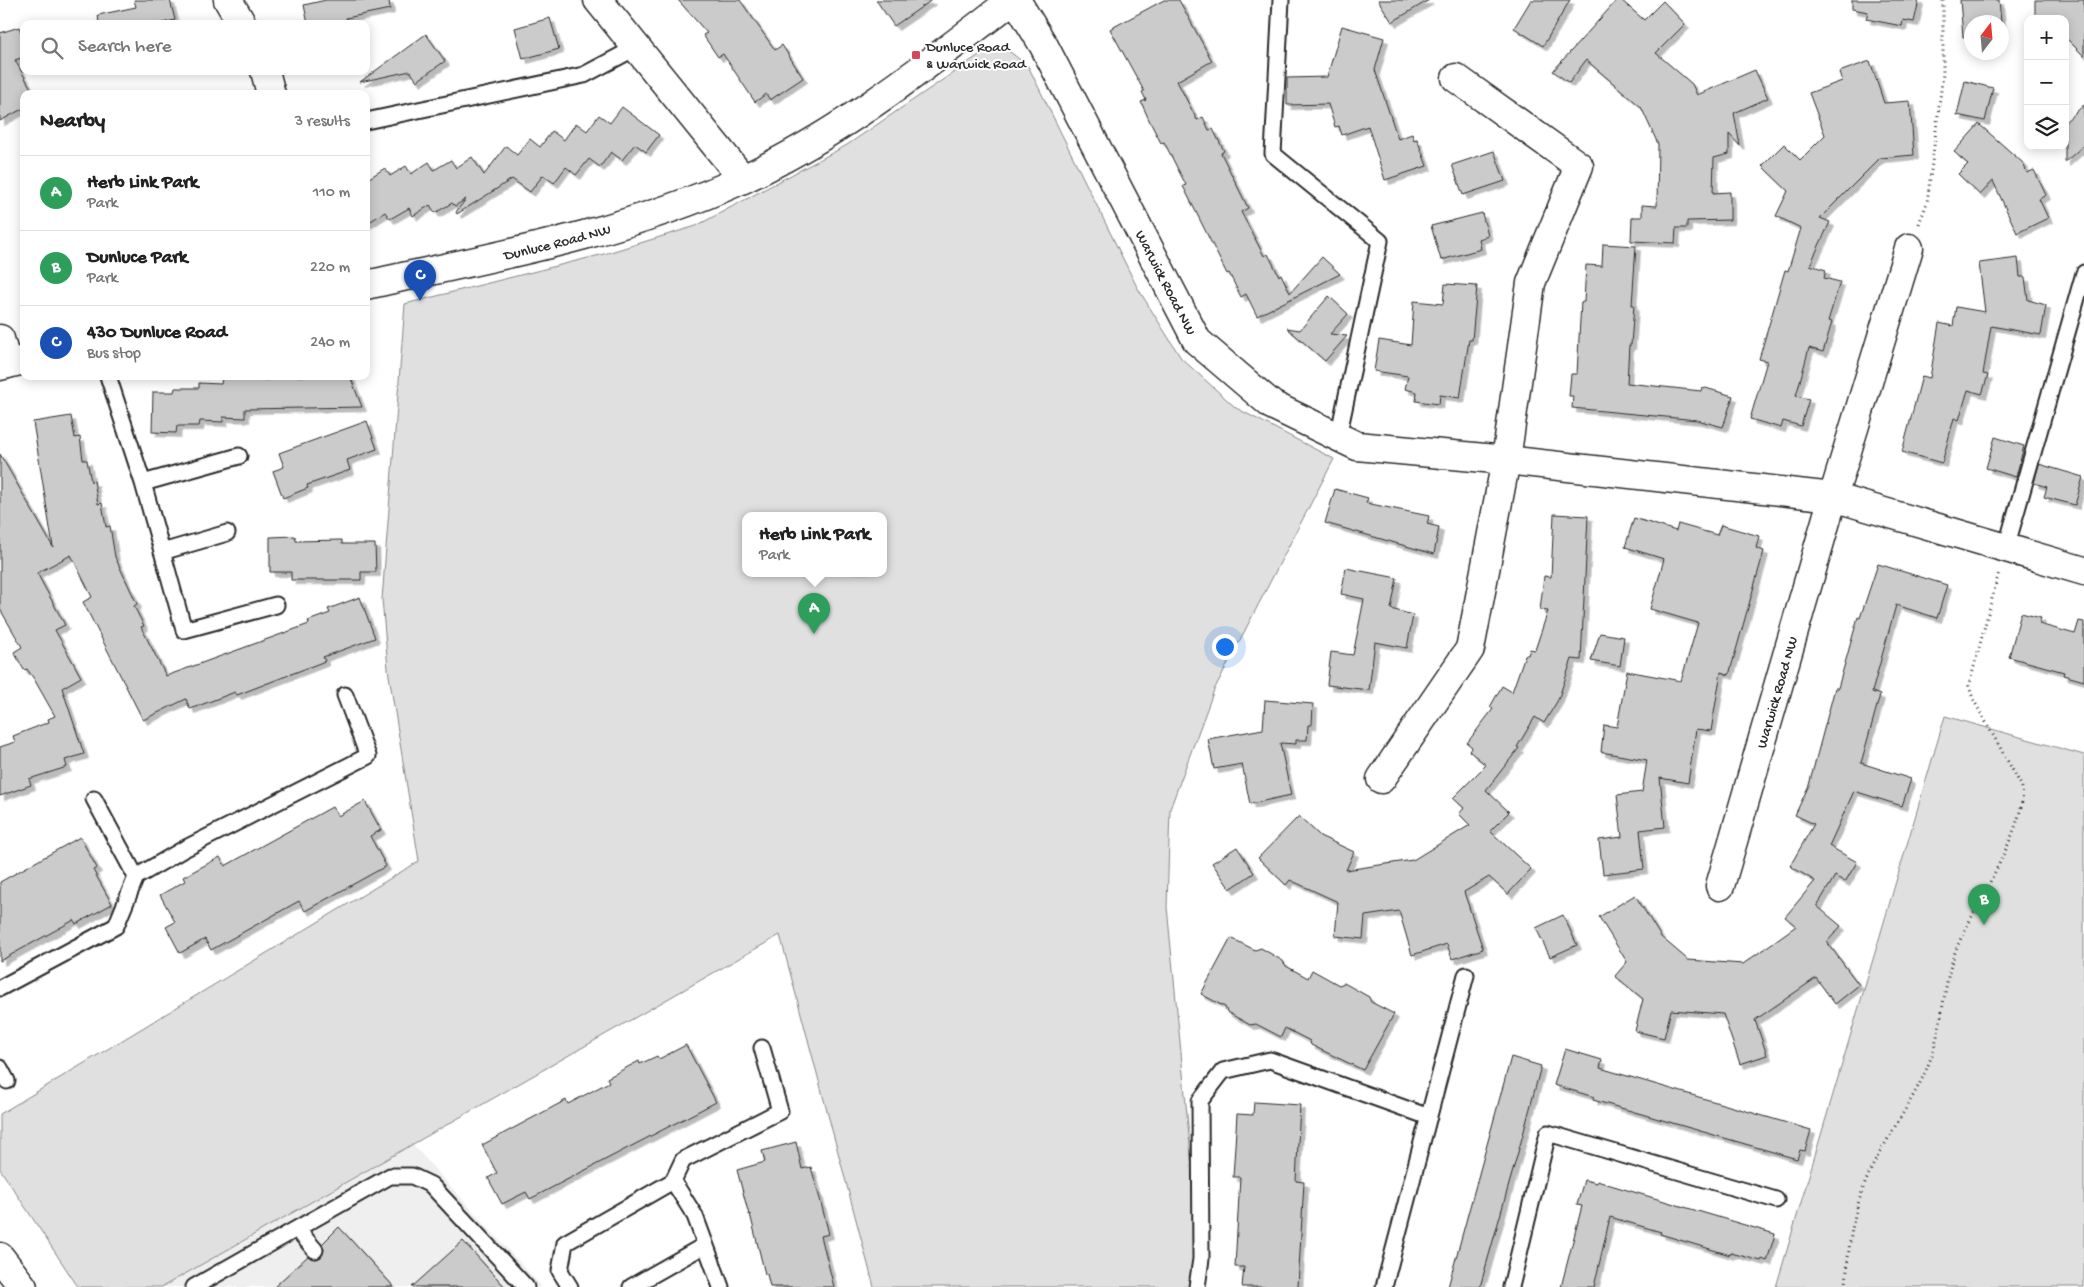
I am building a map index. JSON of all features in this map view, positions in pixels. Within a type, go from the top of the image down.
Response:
[{"type":"street","points":[[228,0],[240,20]]},
{"type":"street","points":[[598,0],[743,179]]},
{"type":"street","name":"Dunluce Road NW","points":[[370,284],[535,248],[588,234],[656,213],[743,179],[795,151],[872,105],[1014,0]]},
{"type":"street","name":"Warwick Road NW","points":[[1014,0],[1044,46],[1196,341],[1272,406],[1357,446],[1506,460],[1833,497],[2084,571]]},
{"type":"street","points":[[266,75],[270,90]]},
{"type":"street","points":[[1381,779],[1470,649],[1506,460],[1531,283],[1579,166],[1456,78]]},
{"type":"street","name":"Warwick Road NW","points":[[1720,886],[1833,497],[1909,248]]},
{"type":"street","points":[[0,1257],[23,1287]]},
{"type":"lane","points":[[1281,0],[1273,154],[1380,241],[1338,437]]},
{"type":"lane","points":[[370,120],[584,75],[637,47]]},
{"type":"lane","points":[[2006,548],[2084,273]]},
{"type":"lane","points":[[109,380],[144,484],[184,630],[276,605]]},
{"type":"lane","points":[[144,484],[239,456]]},
{"type":"lane","points":[[162,552],[226,532]]},
{"type":"lane","points":[[0,988],[116,926],[136,876],[184,849],[368,756],[344,695]]},
{"type":"lane","points":[[94,799],[136,876]]},
{"type":"lane","points":[[1384,1287],[1466,975]]},
{"type":"lane","points":[[570,1287],[560,1272],[565,1243],[672,1181],[683,1160],[780,1111],[762,1048]]},
{"type":"lane","points":[[1197,1287],[1201,1258],[1200,1101],[1223,1071],[1270,1060],[1429,1117]]},
{"type":"lane","points":[[1511,1287],[1548,1134],[1776,1200]]},
{"type":"lane","points":[[194,1287],[390,1176],[412,1176],[431,1185],[526,1287]]},
{"type":"lane","points":[[672,1181],[695,1216],[721,1287]]},
{"type":"lane","points":[[297,1229],[315,1250]]},
{"type":"lane","points":[[631,1287],[705,1245]]},
{"type":"path","points":[[1909,248],[1927,203],[1943,74],[1943,0]]},
{"type":"path","points":[[1846,1287],[1850,1238],[1862,1192],[1878,1156],[1920,1084],[1930,1062],[1940,1024],[1953,958],[1965,929],[1995,876],[2023,797],[2021,785],[1973,699],[1969,686],[2006,548]]},
{"type":"shaded area","points":[[1005,48],[1028,66],[1137,287],[1181,358],[1236,408],[1334,459],[1214,690],[1170,809],[1167,907],[1200,1250],[1195,1287],[874,1287],[780,935],[162,1287],[78,1287],[0,1169],[0,1114],[419,861],[388,669],[382,599],[405,304],[604,254],[696,226],[847,145],[982,53]]},
{"type":"shaded area","points":[[1945,716],[2084,755],[2084,1287],[1776,1287]]},
{"type":"shaded area","points":[[412,1144],[542,1287],[162,1287]]},
{"type":"building","points":[[134,0],[170,0],[175,20],[99,20],[98,15],[136,7]]},
{"type":"building","points":[[326,0],[389,0],[390,9],[346,18],[346,20],[307,20],[304,5]]},
{"type":"building","points":[[678,0],[740,0],[775,50],[782,45],[803,78],[770,100],[766,94],[755,102],[723,54],[718,57],[703,35],[707,33]]},
{"type":"building","points":[[876,0],[932,0],[894,26]]},
{"type":"building","points":[[1164,0],[1179,0],[1212,61],[1177,81],[1197,120],[1203,117],[1209,130],[1213,129],[1224,151],[1221,153],[1248,208],[1241,212],[1264,256],[1268,254],[1290,293],[1322,257],[1340,274],[1257,316],[1246,294],[1241,297],[1229,273],[1227,274],[1183,186],[1186,185],[1164,142],[1161,143],[1150,122],[1141,102],[1146,100],[1142,92],[1144,91],[1110,29]]},
{"type":"building","points":[[1378,0],[1429,0],[1392,22]]},
{"type":"building","points":[[1531,0],[1570,0],[1543,46],[1514,28]]},
{"type":"building","points":[[1617,0],[1621,0],[1644,20],[1663,1],[1685,24],[1656,53],[1692,84],[1697,95],[1755,70],[1768,98],[1734,113],[1740,146],[1729,134],[1729,154],[1714,158],[1713,193],[1730,192],[1730,220],[1687,221],[1687,228],[1676,228],[1675,243],[1631,241],[1632,217],[1642,217],[1642,205],[1657,206],[1658,144],[1641,107],[1586,60],[1569,83],[1553,71]]},
{"type":"building","points":[[1852,0],[1919,0],[1914,22],[1903,20],[1902,26],[1866,19],[1868,12],[1852,9]]},
{"type":"building","points":[[1960,0],[1999,0],[2000,15],[1964,15],[1963,37]]},
{"type":"building","points":[[2035,0],[2084,0],[2084,56],[2069,41],[2069,15],[2035,15]]},
{"type":"building","points":[[550,18],[559,49],[523,59],[515,28]]},
{"type":"building","points":[[1342,26],[1384,38],[1375,70],[1398,139],[1412,134],[1414,140],[1417,139],[1427,166],[1385,180],[1368,126],[1342,135],[1339,126],[1335,127],[1328,104],[1287,105],[1287,78],[1327,77]]},
{"type":"building","points":[[19,27],[20,58],[15,60],[20,69],[20,75],[23,75],[32,90],[20,90],[20,110],[0,121],[0,33]]},
{"type":"building","points":[[426,34],[445,61],[417,81],[410,71],[360,82]]},
{"type":"building","points":[[1870,61],[1884,103],[1910,101],[1914,155],[1880,158],[1820,218],[1830,222],[1810,265],[1826,270],[1824,278],[1840,282],[1828,321],[1832,322],[1823,352],[1809,348],[1796,396],[1809,399],[1801,426],[1783,421],[1781,428],[1750,419],[1767,361],[1759,359],[1785,270],[1788,271],[1801,228],[1776,216],[1788,191],[1762,166],[1784,144],[1800,160],[1825,135],[1809,93],[1842,81],[1839,72]]},
{"type":"building","points":[[1965,81],[1993,88],[1985,121],[1957,115]]},
{"type":"building","points":[[2084,105],[2084,145],[2065,162],[2065,150],[2069,150],[2069,118]]},
{"type":"building","points":[[622,107],[659,135],[646,152],[635,144],[622,160],[611,152],[600,167],[589,159],[576,175],[566,167],[554,183],[543,175],[530,192],[512,179],[457,214],[456,212],[466,199],[455,206],[452,203],[435,213],[430,205],[413,216],[409,208],[390,219],[385,212],[370,221],[370,177],[385,168],[390,176],[406,166],[411,174],[429,162],[434,170],[451,160],[456,168],[472,157],[484,175],[506,146],[517,155],[530,139],[540,147],[552,131],[564,140],[576,123],[587,131],[599,115],[610,123]]},
{"type":"building","points":[[1979,124],[2023,163],[2027,173],[2034,170],[2046,195],[2039,199],[2048,218],[2017,233],[1993,181],[1980,195],[1958,174],[1968,164],[1954,152]]},
{"type":"building","points":[[1494,151],[1505,181],[1463,195],[1452,165]]},
{"type":"building","points":[[1482,213],[1488,236],[1479,239],[1481,249],[1441,260],[1431,226]]},
{"type":"building","points":[[1603,244],[1636,246],[1632,305],[1634,305],[1627,383],[1701,391],[1702,387],[1733,396],[1723,427],[1697,420],[1572,408],[1573,396],[1569,396],[1571,374],[1577,374],[1581,302],[1584,302],[1586,265],[1602,266]]},
{"type":"building","points":[[2018,258],[2020,277],[2025,277],[2028,300],[2046,305],[2041,335],[1991,326],[1983,374],[1988,375],[1982,394],[1968,390],[1959,420],[1954,418],[1942,463],[1902,452],[1922,376],[1930,378],[1939,323],[1953,326],[1956,307],[1985,312],[1979,263]]},
{"type":"building","points":[[1445,284],[1477,286],[1472,340],[1469,340],[1460,398],[1440,395],[1439,404],[1416,401],[1417,392],[1405,389],[1408,376],[1374,371],[1379,340],[1411,345],[1414,301],[1443,304]]},
{"type":"building","points":[[1329,296],[1348,314],[1330,334],[1347,336],[1325,361],[1287,328],[1300,330]]},
{"type":"building","points":[[222,380],[352,380],[362,407],[245,409],[245,418],[223,417],[223,422],[200,421],[199,426],[177,426],[176,433],[152,432],[153,392],[174,392],[175,388],[199,388],[199,383],[221,384]]},
{"type":"building","points":[[71,416],[75,438],[80,437],[83,460],[87,460],[91,482],[94,481],[98,504],[102,503],[106,527],[110,526],[115,557],[137,604],[134,606],[144,626],[141,627],[166,676],[309,624],[308,621],[330,613],[328,609],[360,597],[375,638],[323,657],[325,661],[237,695],[235,692],[190,709],[186,699],[143,720],[83,602],[92,597],[71,555],[37,573],[65,625],[55,630],[81,677],[62,688],[84,754],[65,760],[67,767],[29,779],[31,785],[0,796],[0,747],[15,742],[13,736],[49,722],[48,719],[55,716],[34,679],[27,669],[24,670],[14,652],[22,647],[0,609],[0,454],[53,547],[33,422]]},
{"type":"building","points":[[367,421],[377,449],[347,460],[350,470],[307,485],[308,488],[283,498],[273,471],[284,467],[279,453]]},
{"type":"building","points":[[1995,437],[2024,446],[2016,477],[1986,468]]},
{"type":"building","points":[[2039,464],[2083,477],[2075,505],[2044,497],[2047,487],[2034,483]]},
{"type":"building","points":[[1335,489],[1368,498],[1366,503],[1429,516],[1427,524],[1439,527],[1434,554],[1325,523]]},
{"type":"building","points":[[1554,514],[1588,516],[1581,660],[1572,659],[1558,700],[1544,723],[1535,717],[1517,747],[1519,748],[1486,790],[1509,812],[1490,831],[1531,869],[1508,894],[1489,877],[1464,892],[1483,949],[1452,959],[1447,944],[1412,955],[1399,911],[1365,916],[1363,939],[1335,936],[1338,902],[1290,880],[1286,885],[1258,858],[1299,816],[1320,836],[1354,852],[1346,870],[1413,860],[1470,825],[1459,814],[1464,808],[1453,798],[1486,765],[1469,751],[1472,747],[1467,743],[1493,709],[1490,707],[1502,686],[1512,692],[1525,655],[1528,655],[1530,649],[1535,650],[1548,611],[1540,610],[1544,576],[1551,577]]},
{"type":"building","points":[[1634,518],[1676,531],[1678,524],[1717,535],[1721,525],[1759,536],[1756,548],[1764,551],[1729,675],[1721,672],[1711,731],[1696,729],[1688,783],[1660,778],[1665,827],[1640,830],[1644,869],[1603,874],[1599,840],[1622,837],[1617,795],[1642,792],[1647,760],[1601,752],[1604,725],[1617,727],[1627,671],[1681,681],[1698,623],[1650,609],[1664,559],[1625,547]]},
{"type":"building","points":[[295,536],[296,541],[342,540],[342,544],[375,544],[376,572],[361,572],[361,580],[291,580],[291,572],[270,572],[270,537]]},
{"type":"building","points":[[1878,564],[1947,585],[1937,618],[1896,605],[1872,692],[1880,695],[1861,763],[1911,779],[1902,806],[1854,791],[1829,846],[1857,862],[1845,882],[1835,876],[1817,906],[1841,926],[1827,942],[1859,985],[1835,1004],[1816,978],[1755,1020],[1767,1055],[1740,1064],[1723,1014],[1671,1010],[1664,1038],[1635,1031],[1643,999],[1615,976],[1627,962],[1599,917],[1635,895],[1661,937],[1688,960],[1743,964],[1796,926],[1785,917],[1815,881],[1790,866],[1814,824],[1795,815],[1809,785],[1835,688],[1838,688],[1858,617],[1860,618]]},
{"type":"building","points":[[1346,568],[1397,578],[1391,609],[1413,615],[1407,648],[1375,642],[1369,690],[1327,685],[1331,652],[1353,655],[1364,599],[1341,594]]},
{"type":"building","points":[[2021,613],[2041,618],[2039,624],[2075,634],[2079,621],[2084,622],[2084,681],[2063,675],[2064,672],[2009,657]]},
{"type":"building","points":[[1600,633],[1624,637],[1620,666],[1591,661]]},
{"type":"building","points":[[1265,700],[1313,704],[1312,725],[1308,725],[1307,740],[1296,740],[1296,744],[1280,743],[1291,795],[1250,804],[1242,764],[1214,769],[1208,739],[1263,729]]},
{"type":"building","points":[[365,801],[381,830],[370,836],[386,866],[305,911],[299,901],[211,950],[205,939],[180,953],[166,927],[175,922],[160,895],[185,881],[183,877],[220,857],[225,866],[332,807],[338,816]]},
{"type":"building","points":[[80,837],[97,868],[93,870],[112,904],[76,924],[74,920],[0,961],[0,882]]},
{"type":"building","points":[[1237,847],[1254,873],[1230,889],[1212,863]]},
{"type":"building","points":[[1563,915],[1577,945],[1550,957],[1536,928]]},
{"type":"building","points":[[1231,938],[1255,950],[1261,948],[1283,961],[1286,966],[1308,978],[1312,970],[1339,985],[1344,983],[1369,997],[1371,1002],[1394,1014],[1363,1070],[1311,1045],[1310,1041],[1285,1028],[1281,1037],[1256,1024],[1250,1025],[1227,1012],[1225,1007],[1201,994]]},
{"type":"building","points":[[686,1045],[716,1102],[530,1199],[526,1192],[502,1204],[488,1178],[497,1173],[482,1145],[566,1100],[568,1104],[609,1082],[607,1078],[639,1061],[640,1064],[657,1056],[659,1059]]},
{"type":"building","points":[[1565,1049],[1602,1060],[1600,1068],[1811,1130],[1805,1151],[1800,1150],[1797,1159],[1593,1100],[1594,1097],[1554,1085]]},
{"type":"building","points":[[1511,1057],[1541,1066],[1524,1131],[1480,1287],[1448,1287]]},
{"type":"building","points":[[1254,1102],[1300,1105],[1296,1181],[1304,1182],[1298,1287],[1242,1287],[1244,1267],[1235,1267],[1240,1177],[1233,1177],[1237,1114],[1253,1115]]},
{"type":"building","points":[[796,1142],[802,1169],[811,1167],[820,1199],[829,1234],[821,1236],[834,1287],[770,1287],[737,1170],[765,1162],[762,1151]]},
{"type":"building","points":[[1584,1180],[1597,1183],[1597,1181],[1775,1234],[1767,1261],[1731,1253],[1730,1255],[1610,1217],[1594,1287],[1561,1287],[1582,1206],[1577,1205]]},
{"type":"building","points":[[339,1227],[394,1287],[274,1287],[308,1256],[316,1259],[321,1257],[324,1249],[322,1244]]},
{"type":"building","points":[[463,1241],[505,1287],[412,1287]]},
{"type":"place","name":"Dunluce Road & Warwick Road","points":[[916,55]]},
{"type":"place","name":"430 Dunluce Road","points":[[420,301]]},
{"type":"place","name":"Herb Link Park","points":[[814,634]]},
{"type":"place","name":"Dunluce Park","points":[[1984,925]]}]
